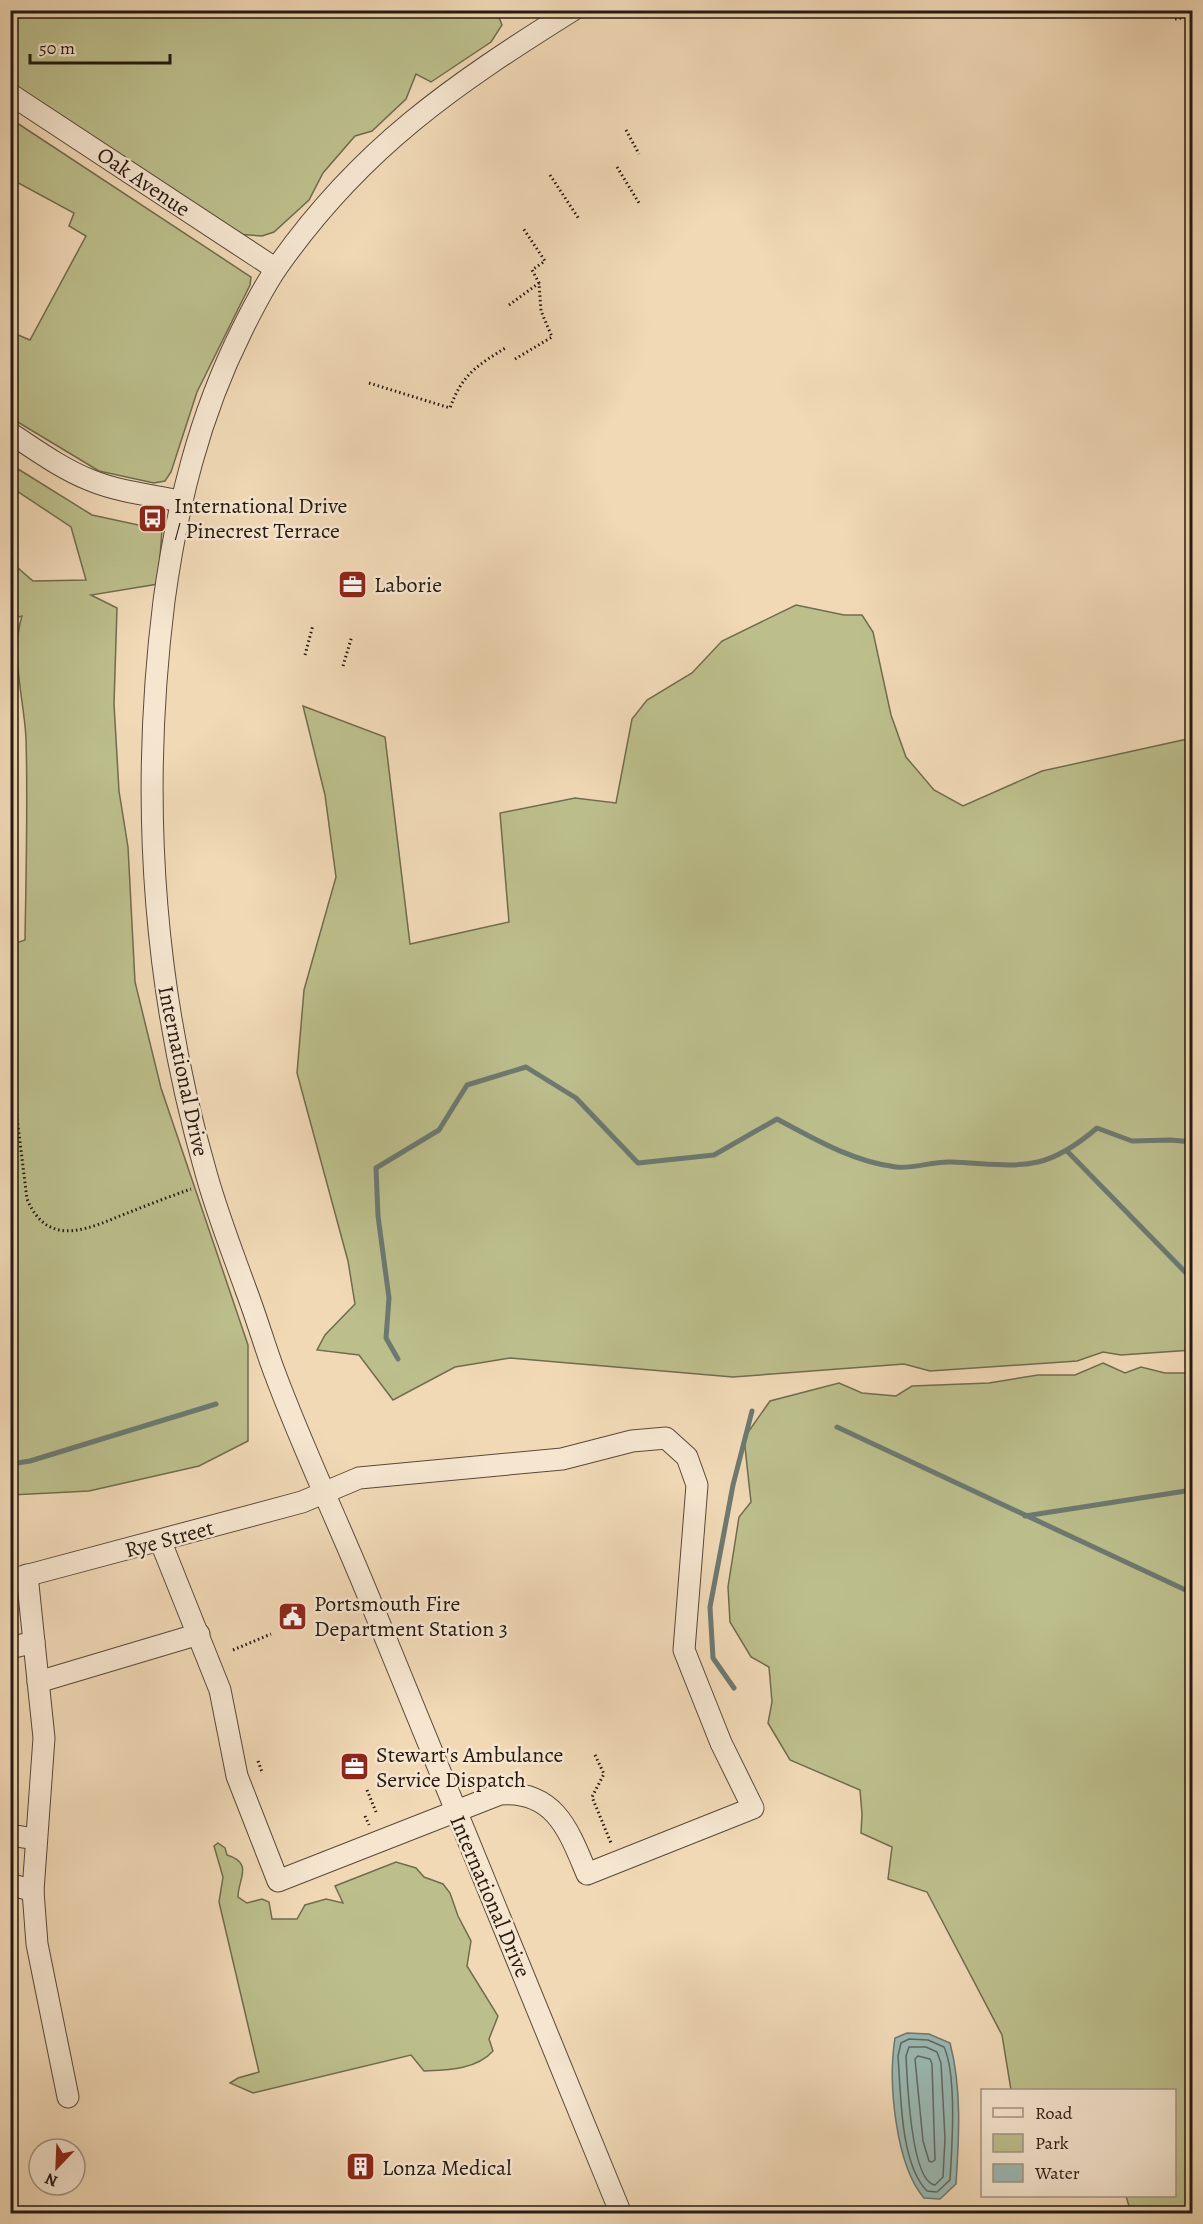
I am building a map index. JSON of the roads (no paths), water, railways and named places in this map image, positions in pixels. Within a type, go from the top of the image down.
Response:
[{"type":"street","name":"International Drive","points":[[573,10],[464,80],[412,119],[348,179],[318,212],[276,269],[218,381],[203,422],[180,501],[157,656],[151,786],[157,917],[175,1047],[209,1183],[275,1373],[326,1491],[455,1812],[621,2214]]},
{"type":"street","name":"Oak Avenue","points":[[10,94],[276,269]]},
{"type":"street","points":[[10,433],[64,468],[90,480],[117,489],[180,501]]},
{"type":"street","name":"Rye Street","points":[[19,1578],[302,1502],[358,1478],[562,1459],[632,1441],[666,1438],[687,1457],[696,1485],[684,1650],[721,1743],[753,1808],[586,1874],[562,1821],[541,1802],[528,1796],[500,1794],[455,1812]]},
{"type":"street","points":[[160,1540],[199,1634],[223,1701],[237,1776],[278,1881],[455,1812]]},
{"type":"street","points":[[19,1578],[34,1642],[44,1738],[33,1891],[37,1944],[68,2097]]},
{"type":"street","points":[[38,1682],[199,1634]]},
{"type":"street","points":[[10,1648],[34,1642]]},
{"type":"street","points":[[10,1835],[35,1839]]},
{"type":"street","points":[[10,1884],[33,1891]]},
{"type":"water","points":[[907,2033],[929,2034],[950,2043],[954,2060],[959,2113],[956,2184],[940,2199],[924,2198],[906,2165],[900,2144],[893,2099],[893,2056],[895,2038]]},
{"type":"waterway","points":[[398,1359],[386,1338],[389,1298],[378,1216],[376,1168],[439,1130],[467,1085],[526,1067],[576,1098],[638,1163],[714,1155],[777,1119],[850,1155],[896,1167],[944,1162],[1029,1164],[1061,1154],[1097,1128],[1132,1141],[1192,1142]]},
{"type":"waterway","points":[[1067,1151],[1192,1279]]},
{"type":"waterway","points":[[10,1464],[30,1461],[216,1404]]},
{"type":"waterway","points":[[734,1688],[713,1658],[710,1607],[733,1485],[752,1411]]},
{"type":"waterway","points":[[837,1427],[1192,1593]]},
{"type":"waterway","points":[[1025,1516],[1192,1490]]},
{"type":"place","name":"International Drive / Pinecrest Terrace","points":[[153,518]]},
{"type":"place","name":"Laborie","points":[[353,584]]},
{"type":"place","name":"Portsmouth Fire Department Station 3","points":[[293,1616]]},
{"type":"place","name":"Stewart's Ambulance Service Dispatch","points":[[355,1767]]},
{"type":"place","name":"Lonza Medical","points":[[361,2167]]}]
